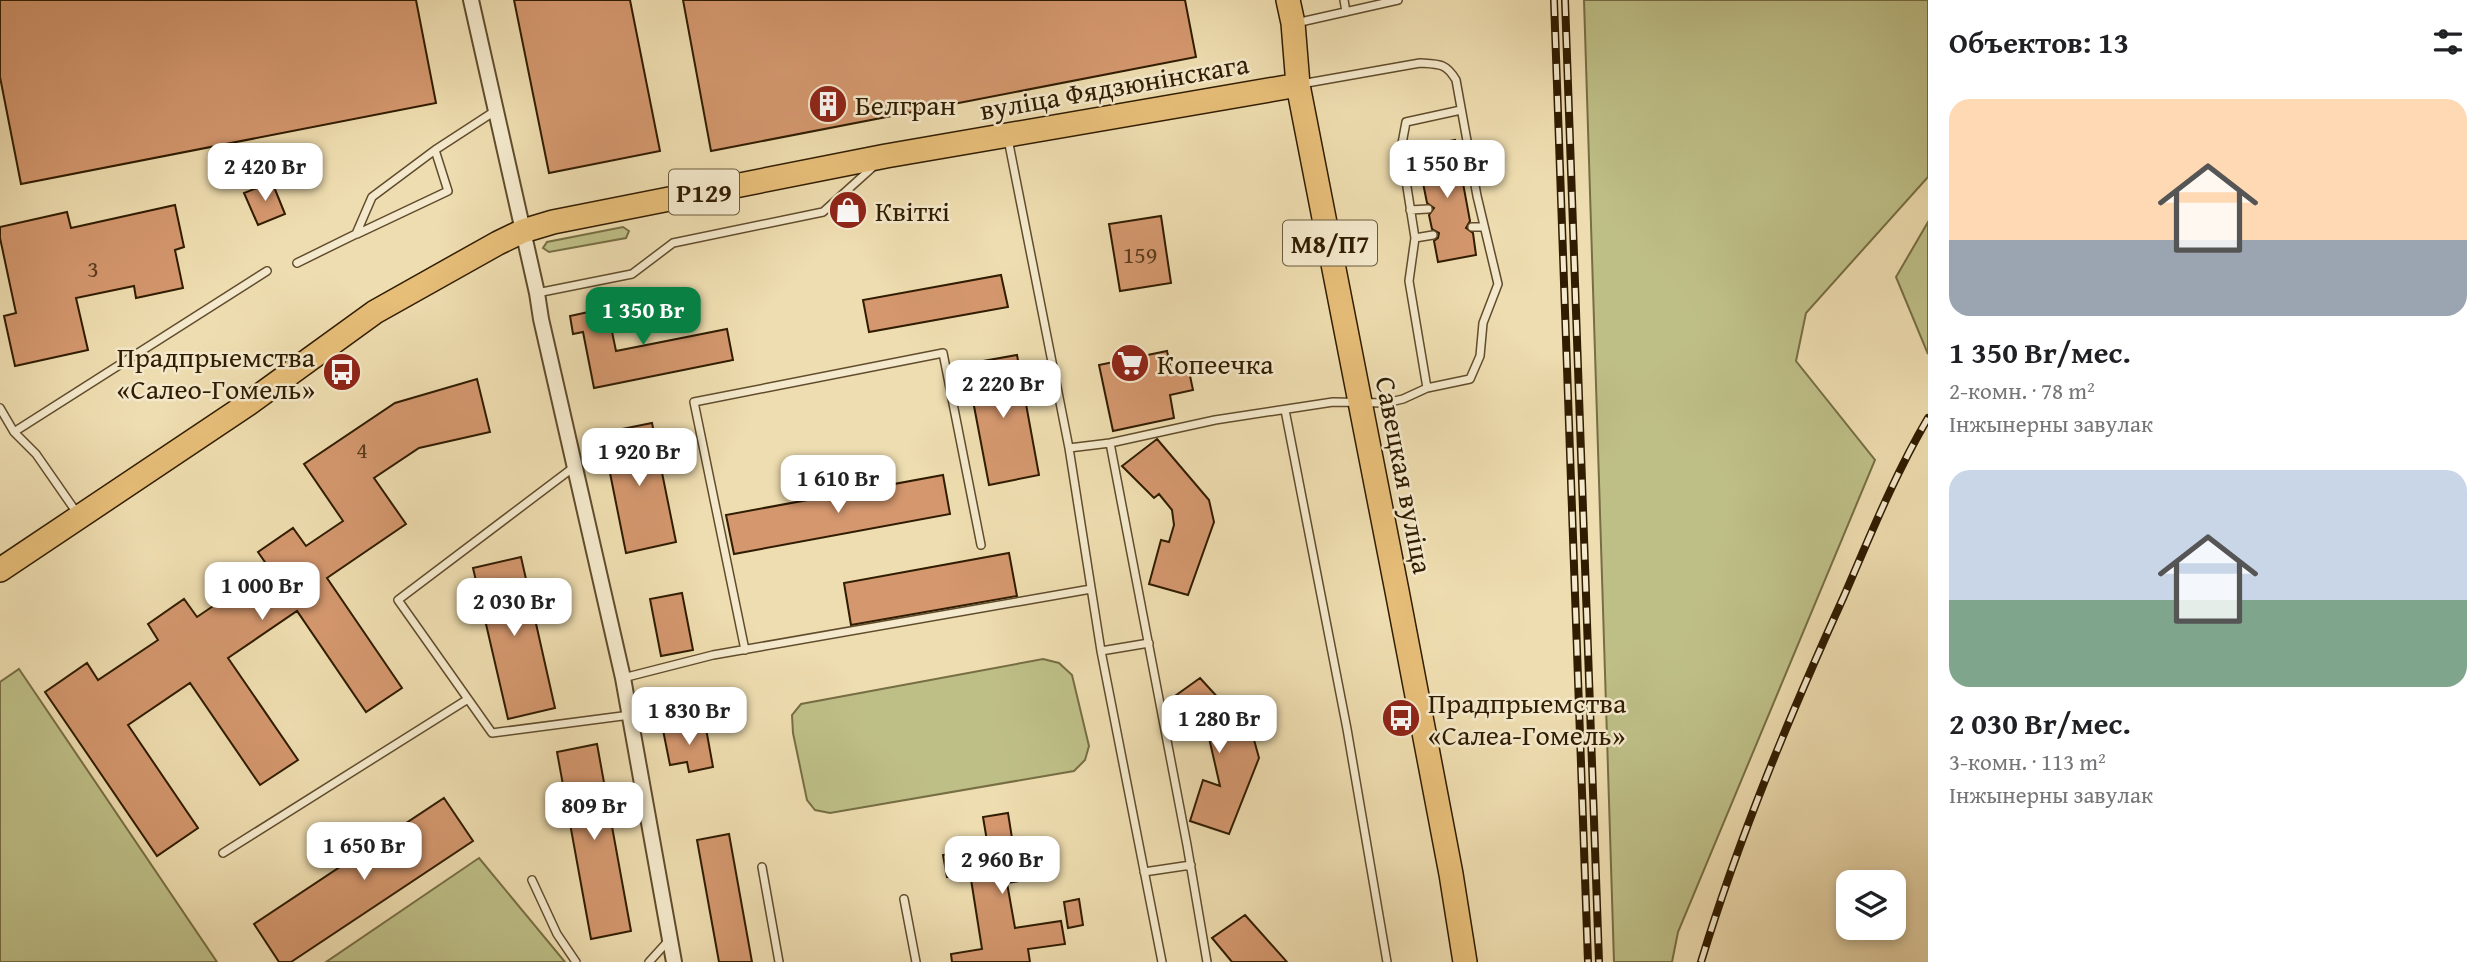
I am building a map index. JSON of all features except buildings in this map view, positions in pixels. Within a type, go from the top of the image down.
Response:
[{"type":"main road","name":"Савецкая вуліца","points":[[1289,0],[1298,85],[1449,861],[1465,962]]},
{"type":"main road","name":"вуліца Фядзюнінскага","points":[[0,570],[248,404],[374,312],[523,231],[553,222],[886,156],[1298,85]]},
{"type":"street","points":[[471,0],[623,678],[674,962]]},
{"type":"lane","points":[[1344,0],[1346,12]]},
{"type":"lane","points":[[1293,23],[1398,0]]},
{"type":"lane","points":[[1069,448],[1110,443],[1215,420],[1333,402],[1395,401],[1427,388],[1469,379],[1480,356],[1483,323],[1498,284],[1477,196],[1456,80],[1449,69],[1437,64],[1407,65],[1298,85]]},
{"type":"lane","points":[[1427,388],[1409,281],[1415,238],[1401,149],[1406,122],[1461,110]]},
{"type":"lane","points":[[356,234],[372,197],[435,150],[495,111]]},
{"type":"lane","points":[[1007,135],[1069,448],[1101,651],[1162,962]]},
{"type":"lane","points":[[297,263],[448,191],[435,150]]},
{"type":"lane","points":[[537,293],[632,274],[673,243],[823,212],[886,156]]},
{"type":"lane","points":[[1466,198],[1477,196]]},
{"type":"lane","points":[[1410,210],[1428,209]]},
{"type":"lane","points":[[1472,227],[1484,227]]},
{"type":"lane","points":[[1415,238],[1433,235]]},
{"type":"lane","points":[[14,432],[267,271]]},
{"type":"lane","points":[[745,650],[695,401],[943,353],[981,545]]},
{"type":"lane","points":[[0,408],[14,432],[36,453],[80,517]]},
{"type":"lane","points":[[1285,410],[1347,729],[1387,962]]},
{"type":"lane","points":[[1110,443],[1207,962]]},
{"type":"lane","points":[[575,467],[398,600],[492,733],[630,715]]},
{"type":"lane","points":[[623,678],[745,650],[1091,589]]},
{"type":"lane","points":[[1101,651],[1149,643]]},
{"type":"lane","points":[[223,853],[468,699]]},
{"type":"lane","points":[[1144,872],[1191,865]]},
{"type":"lane","points":[[762,867],[779,962]]},
{"type":"lane","points":[[532,880],[557,934],[576,962]]},
{"type":"lane","points":[[904,899],[916,962]]},
{"type":"lane","points":[[649,962],[669,939]]},
{"type":"green space","points":[[1584,0],[1928,0],[1928,177],[1806,313],[1796,361],[1875,460],[1678,932],[1672,962],[1614,962]]},
{"type":"green space","points":[[1928,222],[1928,354],[1896,277]]},
{"type":"green space","points":[[623,227],[629,231],[626,238],[549,252],[543,248],[547,242]]},
{"type":"green space","points":[[1043,659],[1059,663],[1072,675],[1089,746],[1085,760],[1074,771],[830,813],[815,810],[807,800],[793,733],[792,715],[801,704]]},
{"type":"green space","points":[[19,669],[217,962],[0,962],[0,682]]},
{"type":"green space","points":[[479,858],[565,962],[326,962]]},
{"type":"railway","points":[[1554,0],[1588,962]]},
{"type":"railway","points":[[1565,0],[1599,962]]},
{"type":"railway","points":[[1701,962],[1732,869],[1785,731],[1883,505],[1928,418]]},
{"type":"place","name":"Белгран","points":[[828,104]]},
{"type":"place","name":"Квіткі","points":[[848,210]]},
{"type":"place","name":"Копеечка","points":[[1130,363]]},
{"type":"place","name":"Прадпрыемства «Салео-Гомель»","points":[[342,372]]},
{"type":"place","name":"Прадпрыемства «Салеа-Гомель»","points":[[1401,718]]}]
